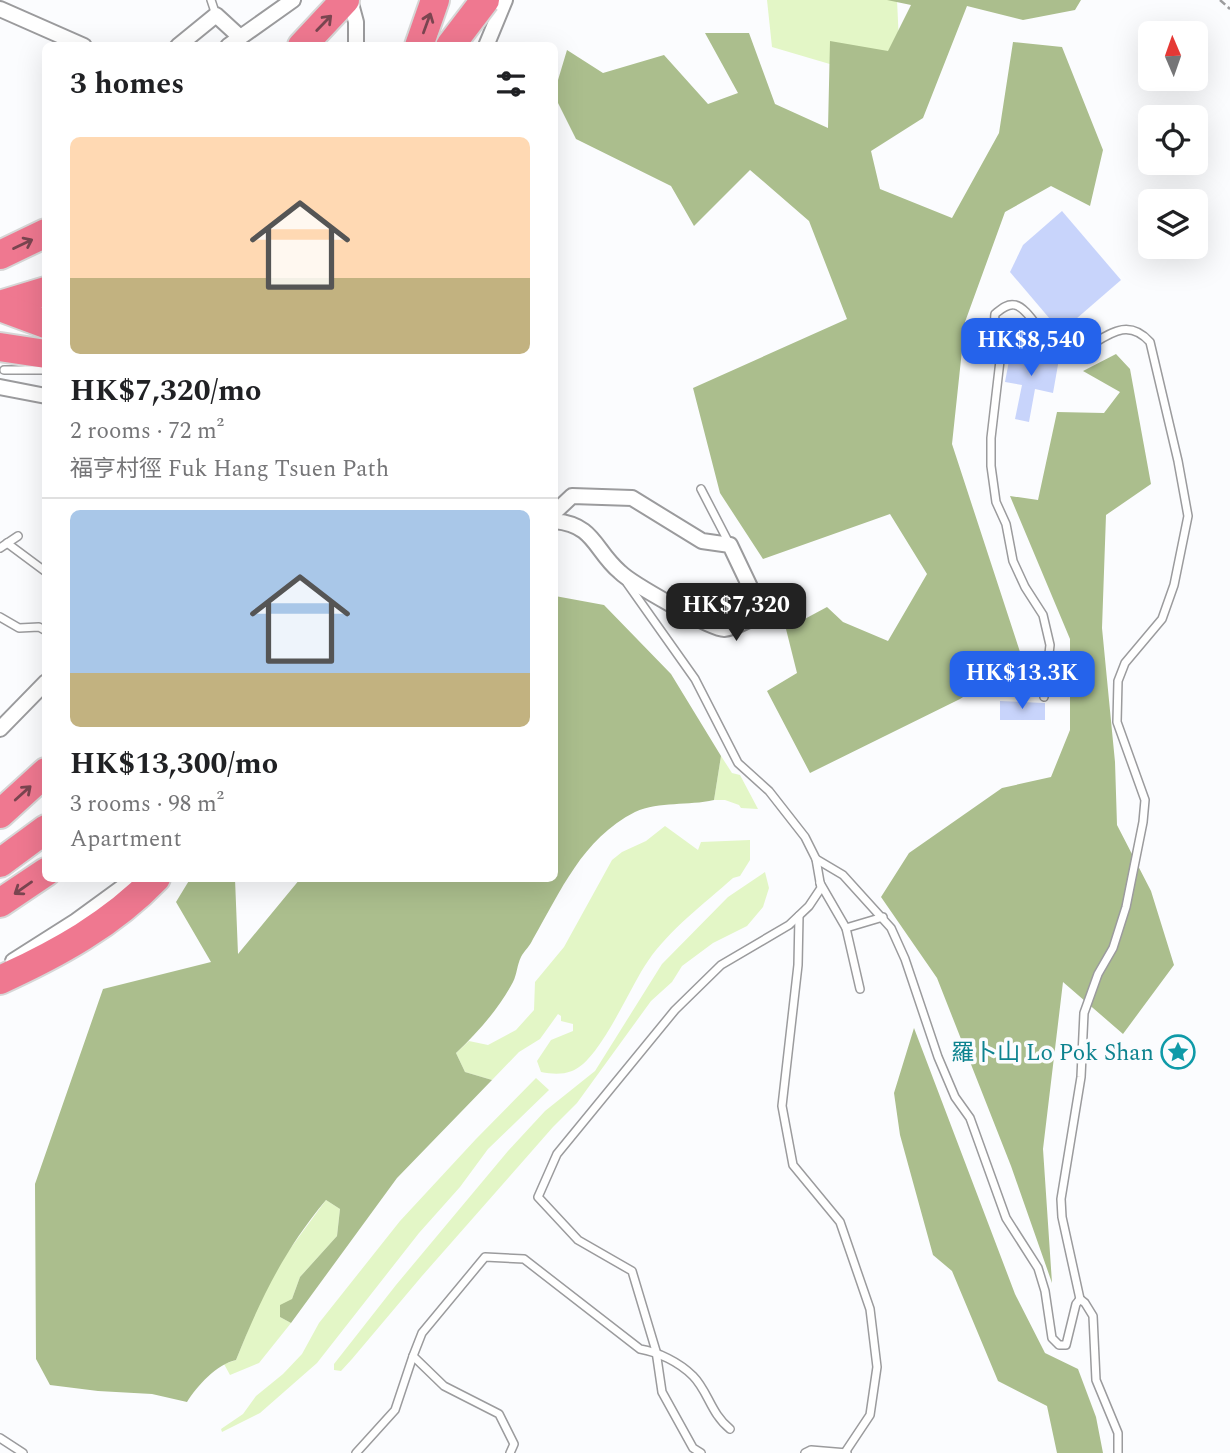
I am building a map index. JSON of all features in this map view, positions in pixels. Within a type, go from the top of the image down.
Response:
[{"type":"highway","points":[[306,42],[347,0]]},
{"type":"highway","points":[[420,42],[435,0]]},
{"type":"highway","points":[[457,42],[472,0]]},
{"type":"highway","points":[[453,42],[485,0]]},
{"type":"highway","points":[[0,255],[42,235]]},
{"type":"highway","points":[[0,306],[42,292]]},
{"type":"highway","points":[[0,306],[42,322]]},
{"type":"highway","points":[[2,358],[42,354]]},
{"type":"highway","points":[[0,814],[42,776]]},
{"type":"highway","points":[[0,863],[42,832]]},
{"type":"highway","points":[[0,903],[42,875]]},
{"type":"highway","points":[[0,980],[45,959],[104,925],[152,882]]},
{"type":"street","points":[[182,42],[213,7],[234,41],[293,0]]},
{"type":"street","points":[[347,0],[356,22],[356,42]]},
{"type":"street","points":[[488,42],[505,0]]},
{"type":"street","points":[[0,9],[75,42]]},
{"type":"street","points":[[0,387],[42,395]]},
{"type":"street","points":[[558,509],[572,496],[632,498],[702,541],[730,545],[762,609],[760,615],[724,629],[704,622],[621,573],[591,536],[571,523],[558,522]]},
{"type":"street","points":[[0,729],[42,686]]},
{"type":"street","points":[[0,970],[76,921],[130,882]]},
{"type":"lane","points":[[817,859],[844,875],[891,928],[905,959],[938,1057],[956,1097],[970,1118],[1006,1218],[1038,1268],[1045,1291],[1052,1338],[1059,1345],[1066,1345],[1074,1311],[1080,1299],[1062,1217],[1061,1199],[1081,1077],[1084,1013],[1098,974],[1113,948],[1126,907],[1145,800],[1117,722],[1118,681],[1125,663],[1162,619],[1174,584],[1188,516],[1150,342],[1142,332],[1132,329],[1119,330],[1076,353],[1062,350],[1049,340],[1023,309],[1014,304],[1005,306],[995,314],[993,323],[1001,352],[991,438],[991,466],[996,502],[1006,524],[1013,561],[1043,615],[1050,645],[1044,697]]},
{"type":"lane","points":[[2,358],[42,369]]},
{"type":"lane","points":[[701,489],[730,545]]},
{"type":"lane","points":[[18,536],[4,546],[42,570]]},
{"type":"lane","points":[[621,573],[695,680],[738,763],[769,791],[805,838],[817,859],[821,888],[809,906],[789,925],[721,965],[675,1010],[557,1154],[538,1197],[578,1240],[632,1271],[656,1352],[662,1392],[693,1448],[701,1453]]},
{"type":"lane","points":[[0,617],[19,628],[42,629]]},
{"type":"lane","points":[[820,882],[846,928],[860,989]]},
{"type":"lane","points":[[799,916],[798,965],[782,1106],[793,1165],[840,1222],[870,1309],[877,1367],[870,1415],[847,1452],[811,1450],[805,1453]]},
{"type":"lane","points":[[846,928],[883,917]]},
{"type":"lane","points":[[356,1453],[396,1410],[422,1334],[485,1257],[524,1259],[640,1349],[656,1352],[694,1376],[719,1420],[730,1429]]},
{"type":"lane","points":[[1080,1299],[1093,1316],[1096,1380],[1118,1433],[1118,1453]]},
{"type":"lane","points":[[413,1356],[444,1386],[499,1415],[514,1444],[510,1453]]},
{"type":"lane","points":[[0,1438],[23,1453]]},
{"type":"path","points":[[1220,0],[1230,9]]},
{"type":"green space","points":[[767,0],[897,0],[901,85],[772,47]]},
{"type":"green space","points":[[887,0],[1081,0],[1075,10],[1023,20],[967,6],[923,118],[871,151],[880,189],[952,218],[999,133],[1013,42],[1062,47],[1103,150],[1090,206],[1051,186],[1005,212],[965,322],[952,444],[1022,658],[960,699],[810,773],[767,691],[797,673],[786,629],[827,607],[843,622],[888,641],[927,574],[890,514],[763,559],[720,493],[693,388],[847,319],[809,221],[750,170],[694,226],[671,186],[576,139],[558,103],[558,80],[567,50],[603,73],[664,55],[708,104],[738,93],[705,33],[749,33],[775,104],[828,128],[830,41],[888,51],[911,5]]},
{"type":"green space","points":[[1116,354],[1130,369],[1151,484],[1106,515],[1102,628],[1115,762],[1117,825],[1151,891],[1174,965],[1123,1034],[1063,982],[1043,1149],[1052,1283],[1011,1166],[937,978],[881,897],[909,853],[1002,788],[1051,777],[1070,730],[1070,639],[1010,496],[1038,500],[1057,412],[1104,413],[1120,392],[1083,371]]},
{"type":"green space","points":[[558,597],[604,605],[671,674],[721,756],[714,800],[654,806],[635,812],[601,836],[587,851],[522,955],[513,982],[501,1002],[480,1029],[456,1053],[465,1072],[492,1080],[397,1178],[291,1323],[280,1317],[280,1305],[292,1299],[300,1277],[337,1236],[340,1209],[326,1200],[274,1276],[236,1360],[208,1376],[187,1402],[152,1394],[50,1385],[36,1359],[35,1184],[103,989],[211,962],[176,902],[188,882],[235,882],[238,954],[298,882],[558,882]]},
{"type":"green space","points":[[721,756],[732,773],[740,775],[758,809],[741,808],[725,800],[714,800]]},
{"type":"green space","points":[[665,826],[698,850],[701,842],[750,840],[750,860],[740,876],[733,878],[699,907],[657,949],[604,1038],[583,1064],[564,1073],[541,1072],[537,1061],[551,1040],[573,1031],[573,1024],[561,1021],[558,1014],[540,1039],[519,1052],[492,1080],[465,1072],[456,1053],[469,1041],[488,1045],[516,1030],[534,1010],[535,982],[564,947],[612,860],[622,852],[646,841]]},
{"type":"green space","points":[[765,872],[769,888],[763,907],[747,926],[713,943],[682,966],[672,982],[651,1001],[577,1103],[422,1276],[352,1359],[341,1371],[334,1370],[334,1364],[396,1285],[508,1151],[545,1111],[595,1071],[662,964],[728,897]]},
{"type":"green space","points":[[914,1028],[1015,1294],[1045,1353],[1078,1369],[1096,1417],[1103,1453],[1057,1453],[1047,1406],[998,1381],[952,1271],[933,1255],[900,1135],[894,1093]]},
{"type":"green space","points":[[536,1078],[549,1090],[488,1149],[317,1363],[260,1413],[222,1432],[221,1429],[243,1414],[256,1396],[302,1354],[319,1323],[400,1221]]},
{"type":"green space","points":[[326,1200],[340,1209],[337,1236],[300,1277],[292,1299],[280,1317],[291,1323],[259,1363],[230,1375],[224,1364],[236,1360],[261,1298],[287,1253]]},
{"type":"building","points":[[1062,211],[1121,280],[1061,332],[1010,272],[1023,245]]},
{"type":"building","points":[[1011,350],[1059,359],[1053,393],[1035,389],[1029,422],[1015,419],[1022,385],[1005,382]]},
{"type":"building","points":[[1000,701],[1045,703],[1045,720],[1000,720]]},
{"type":"place","name":"羅卜山 Lo Pok Shan","points":[[1178,1052]]}]
